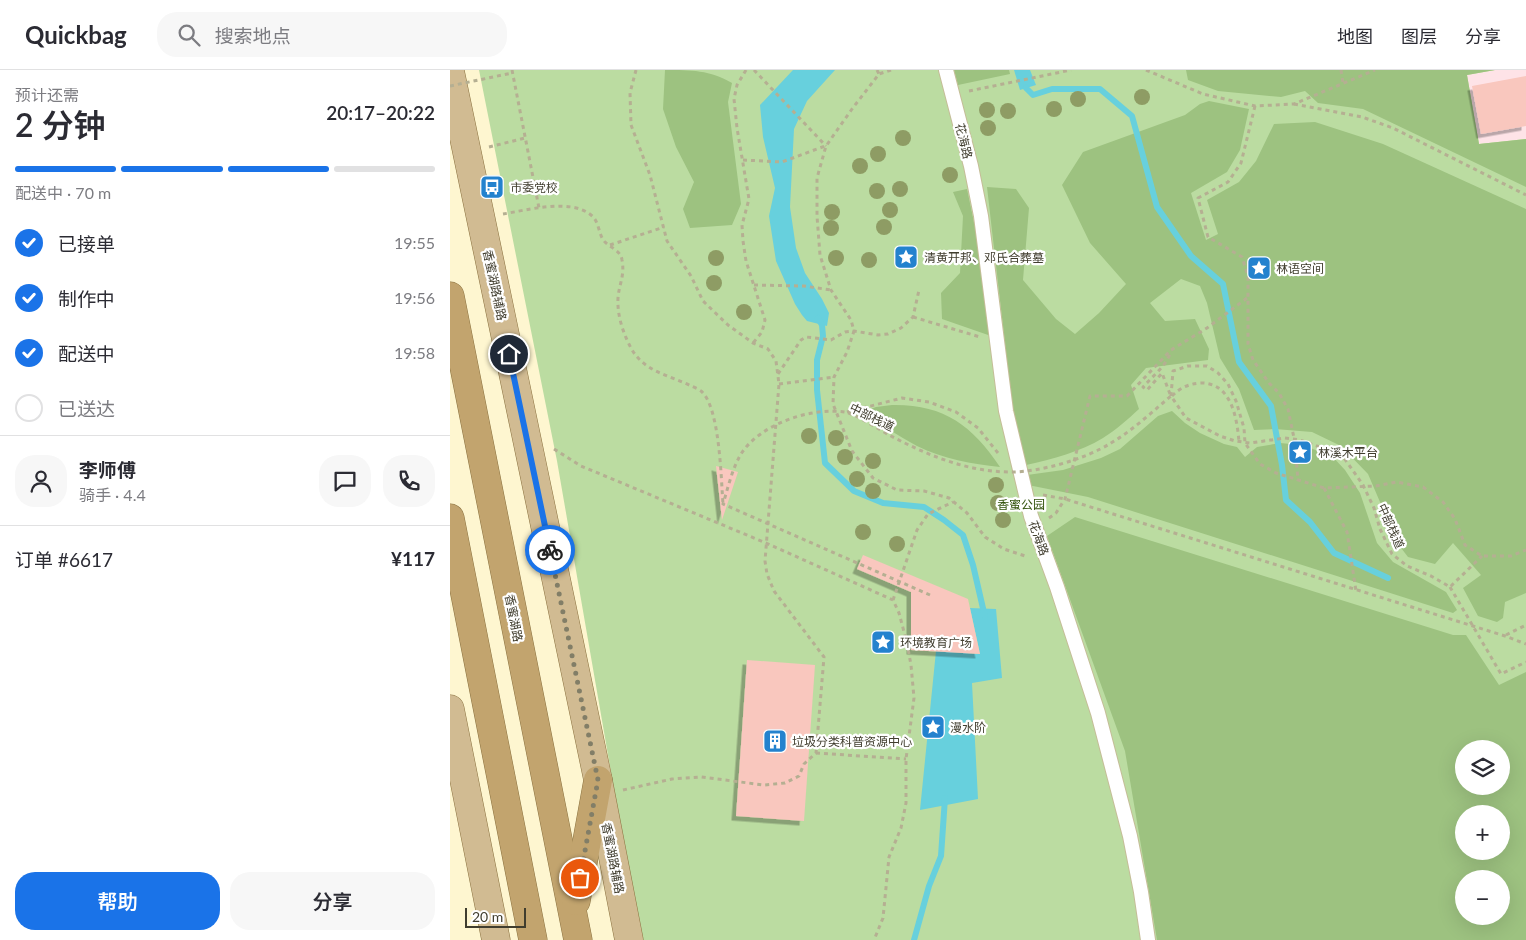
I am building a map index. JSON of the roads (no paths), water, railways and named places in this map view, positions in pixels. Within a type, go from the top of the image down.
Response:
[{"type":"highway","name":"香蜜湖路","points":[[450,296],[576,928]]},
{"type":"highway","points":[[450,518],[533,940]]},
{"type":"highway","points":[[576,928],[599,788]]},
{"type":"main road","name":"香蜜湖路辅路","points":[[450,71],[629,940]]},
{"type":"main road","points":[[450,709],[496,940]]},
{"type":"street","name":"花海路","points":[[946,70],[981,216],[1006,411],[1031,516],[1098,713],[1130,836],[1148,940]]},
{"type":"water","points":[[793,70],[835,70],[807,101],[794,129],[790,207],[796,248],[805,273],[829,313],[827,326],[807,321],[795,304],[776,261],[769,216],[775,188],[763,137],[760,105]]},
{"type":"water","points":[[1014,70],[1030,70],[1036,85],[1020,90]]},
{"type":"water","points":[[970,608],[996,609],[1002,678],[972,683],[978,799],[920,810],[936,651],[980,654]]},
{"type":"waterway","points":[[1026,88],[1033,95],[1052,89],[1100,89],[1132,116],[1157,207],[1191,256],[1223,284],[1239,362],[1271,406],[1282,465],[1286,500],[1310,522],[1334,553],[1388,578]]},
{"type":"waterway","points":[[818,318],[822,325],[823,336],[817,360],[817,390],[825,463],[854,491],[883,503],[924,507],[963,535],[973,565],[985,617]]},
{"type":"waterway","points":[[914,940],[929,886],[941,856],[945,798]]},
{"type":"place","name":"市委党校","points":[[492,187]]},
{"type":"place","name":"清黄开邦、邓氏合葬墓","points":[[906,257]]},
{"type":"place","name":"林语空间","points":[[1259,268]]},
{"type":"place","name":"林溪木平台","points":[[1300,452]]},
{"type":"place","name":"环境教育广场","points":[[883,642]]},
{"type":"place","name":"漫水阶","points":[[933,727]]},
{"type":"place","name":"垃圾分类科普资源中心","points":[[775,741]]},
{"type":"park label","name":"香蜜公园","points":[[1021,504]]}]
